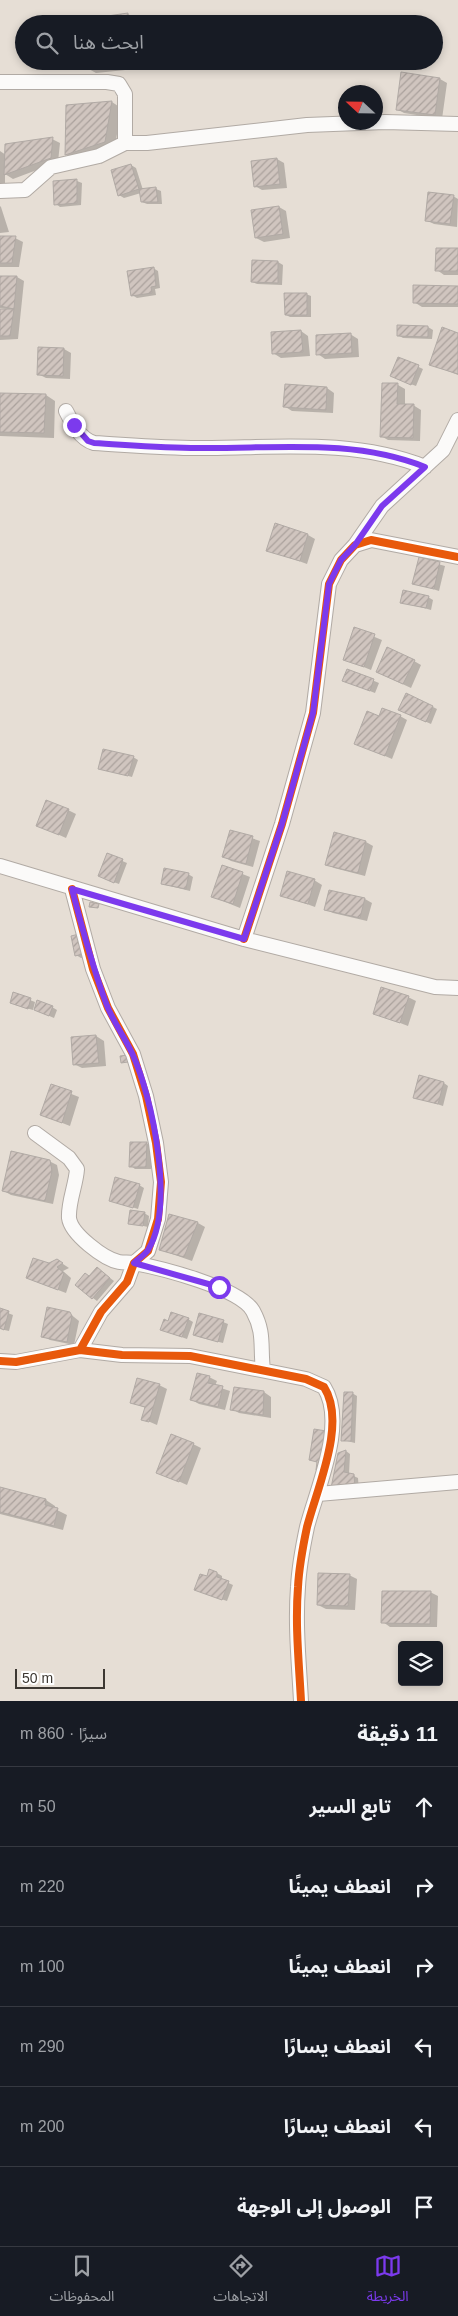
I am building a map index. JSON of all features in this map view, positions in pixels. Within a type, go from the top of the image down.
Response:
[{"type":"street","points":[[0,82],[107,82],[119,84],[125,94],[125,143]]},
{"type":"street","points":[[0,191],[25,190],[51,167],[99,156],[125,143],[174,141],[307,125],[385,122],[458,124]]},
{"type":"street","points":[[66,411],[81,435],[94,443],[197,448],[337,447],[403,458],[425,467]]},
{"type":"street","points":[[244,939],[282,824],[313,713],[329,584],[341,560],[355,545],[382,506],[442,450],[458,420]]},
{"type":"street","points":[[355,545],[371,540],[458,557]]},
{"type":"street","points":[[0,866],[244,939],[435,987],[458,988]]},
{"type":"street","points":[[72,889],[93,969],[108,1008],[133,1054],[146,1096],[156,1143],[161,1182],[158,1219],[148,1251],[134,1263],[127,1282],[101,1312],[80,1350]]},
{"type":"street","points":[[35,1133],[69,1158],[77,1169],[69,1218],[79,1237],[118,1262],[134,1263],[219,1287],[246,1301],[253,1311],[263,1338],[263,1370]]},
{"type":"street","points":[[0,1361],[16,1362],[80,1350],[122,1355],[190,1356],[306,1379],[324,1387],[329,1394],[332,1413],[330,1439],[318,1494],[307,1527],[298,1586],[297,1636],[301,1701]]},
{"type":"street","points":[[318,1494],[458,1482]]},
{"type":"building","points":[[401,72],[440,78],[435,115],[396,110]]},
{"type":"building","points":[[112,101],[105,142],[65,155],[66,105]]},
{"type":"building","points":[[53,137],[51,158],[4,175],[5,144]]},
{"type":"building","points":[[277,158],[280,184],[254,187],[251,161]]},
{"type":"building","points":[[131,164],[139,189],[118,196],[111,170]]},
{"type":"building","points":[[77,179],[77,203],[54,205],[53,181]]},
{"type":"building","points":[[156,187],[158,202],[141,202],[139,189]]},
{"type":"building","points":[[428,192],[454,195],[450,224],[425,221]]},
{"type":"building","points":[[279,206],[283,234],[255,238],[251,210]]},
{"type":"building","points":[[0,236],[16,236],[12,263],[0,263]]},
{"type":"building","points":[[436,248],[458,248],[458,271],[435,271]]},
{"type":"building","points":[[252,260],[278,261],[278,283],[251,282]]},
{"type":"building","points":[[154,267],[156,286],[151,287],[152,293],[131,296],[127,271]]},
{"type":"building","points":[[0,276],[17,276],[14,309],[0,306]]},
{"type":"building","points":[[413,285],[458,286],[458,304],[413,303]]},
{"type":"building","points":[[284,293],[307,293],[307,315],[285,315]]},
{"type":"building","points":[[0,309],[14,309],[10,336],[0,336]]},
{"type":"building","points":[[397,325],[428,326],[428,337],[397,336]]},
{"type":"building","points":[[442,327],[458,333],[458,374],[429,365]]},
{"type":"building","points":[[301,330],[303,352],[272,354],[271,332]]},
{"type":"building","points":[[351,333],[352,353],[316,355],[316,335]]},
{"type":"building","points":[[38,347],[64,348],[63,376],[37,375]]},
{"type":"building","points":[[398,357],[419,365],[411,385],[390,376]]},
{"type":"building","points":[[382,383],[398,383],[397,404],[414,404],[413,438],[380,437]]},
{"type":"building","points":[[285,384],[327,387],[326,410],[283,407]]},
{"type":"building","points":[[0,393],[46,394],[44,433],[0,432]]},
{"type":"building","points":[[275,523],[308,534],[300,561],[266,551]]},
{"type":"building","points":[[419,557],[440,562],[434,589],[412,584]]},
{"type":"building","points":[[403,590],[429,596],[426,608],[400,603]]},
{"type":"building","points":[[354,627],[375,634],[364,667],[343,660]]},
{"type":"building","points":[[387,647],[415,660],[403,684],[376,672]]},
{"type":"building","points":[[347,669],[374,679],[370,691],[342,681]]},
{"type":"building","points":[[406,693],[433,706],[426,722],[398,710]]},
{"type":"building","points":[[382,708],[401,715],[385,756],[354,744],[367,711],[379,716]]},
{"type":"building","points":[[103,749],[134,756],[128,776],[98,769]]},
{"type":"building","points":[[46,800],[69,809],[59,835],[36,826]]},
{"type":"building","points":[[230,830],[253,836],[246,864],[222,857]]},
{"type":"building","points":[[334,832],[366,841],[358,873],[325,865]]},
{"type":"building","points":[[107,853],[123,859],[114,883],[98,876]]},
{"type":"building","points":[[222,865],[243,872],[233,904],[211,897]]},
{"type":"building","points":[[164,868],[189,873],[186,889],[161,884]]},
{"type":"building","points":[[287,871],[315,879],[308,904],[280,896]]},
{"type":"building","points":[[329,890],[365,898],[360,918],[324,910]]},
{"type":"building","points":[[90,902],[99,904],[98,908],[89,907]]},
{"type":"building","points":[[79,934],[83,954],[75,956],[71,936]]},
{"type":"building","points":[[381,987],[409,996],[400,1023],[373,1014]]},
{"type":"building","points":[[13,992],[31,998],[28,1009],[10,1003]]},
{"type":"building","points":[[37,1000],[53,1006],[49,1016],[34,1010]]},
{"type":"building","points":[[96,1035],[99,1063],[73,1065],[71,1037]]},
{"type":"building","points":[[128,1055],[128,1062],[121,1063],[120,1056]]},
{"type":"building","points":[[419,1075],[444,1082],[438,1104],[413,1098]]},
{"type":"building","points":[[51,1084],[72,1091],[62,1123],[40,1115]]},
{"type":"building","points":[[130,1142],[147,1142],[146,1167],[129,1167]]},
{"type":"building","points":[[11,1151],[50,1160],[52,1171],[45,1201],[2,1191]]},
{"type":"building","points":[[115,1177],[140,1184],[133,1208],[109,1201]]},
{"type":"building","points":[[130,1210],[145,1212],[143,1226],[128,1224]]},
{"type":"building","points":[[169,1214],[198,1222],[184,1257],[159,1250]]},
{"type":"building","points":[[33,1258],[49,1263],[57,1259],[63,1263],[57,1267],[64,1273],[58,1290],[26,1278]]},
{"type":"building","points":[[97,1267],[110,1278],[92,1299],[75,1285],[85,1273],[89,1276]]},
{"type":"building","points":[[47,1307],[70,1312],[72,1316],[67,1342],[41,1337]]},
{"type":"building","points":[[0,1308],[9,1311],[4,1330],[0,1328]]},
{"type":"building","points":[[171,1312],[189,1318],[182,1337],[160,1330],[164,1319],[168,1321]]},
{"type":"building","points":[[199,1313],[224,1320],[218,1342],[193,1335]]},
{"type":"building","points":[[197,1373],[210,1376],[208,1383],[223,1386],[218,1407],[190,1400]]},
{"type":"building","points":[[137,1378],[160,1384],[149,1422],[141,1420],[145,1407],[130,1403]]},
{"type":"building","points":[[234,1387],[264,1391],[263,1415],[230,1410]]},
{"type":"building","points":[[344,1392],[353,1392],[351,1441],[341,1441]]},
{"type":"building","points":[[314,1429],[326,1431],[319,1471],[316,1470],[317,1462],[309,1460]]},
{"type":"building","points":[[171,1434],[194,1443],[179,1482],[156,1473]]},
{"type":"building","points":[[346,1450],[344,1472],[354,1474],[355,1489],[331,1488],[338,1453]]},
{"type":"building","points":[[0,1487],[46,1499],[45,1505],[58,1508],[54,1526],[0,1512]]},
{"type":"building","points":[[209,1569],[217,1572],[217,1577],[229,1581],[222,1600],[194,1590],[200,1574],[207,1576]]},
{"type":"building","points":[[318,1573],[350,1574],[348,1606],[317,1605]]},
{"type":"building","points":[[382,1591],[431,1591],[430,1624],[381,1623]]},
{"type":"cycle path","points":[[244,939],[282,824],[313,713],[329,584],[341,560],[355,545],[371,540],[458,557]]},
{"type":"cycle path","points":[[72,889],[93,969],[108,1008],[133,1054],[146,1096],[156,1143],[161,1182],[158,1219],[148,1251],[134,1263],[127,1282],[101,1312],[80,1350]]},
{"type":"cycle path","points":[[0,1361],[16,1362],[80,1350],[122,1355],[190,1356],[306,1379],[324,1387],[330,1402],[332,1419],[331,1437],[323,1475],[307,1527],[301,1557],[297,1601],[301,1701]]},
{"type":"route","points":[[74,425],[81,435],[94,443],[197,448],[337,447],[403,458],[425,467],[382,506],[355,545],[341,560],[329,584],[323,646],[313,713],[282,824],[244,939],[72,889],[93,969],[108,1008],[133,1054],[146,1096],[156,1143],[161,1182],[158,1219],[148,1251],[134,1263],[219,1287]]}]
